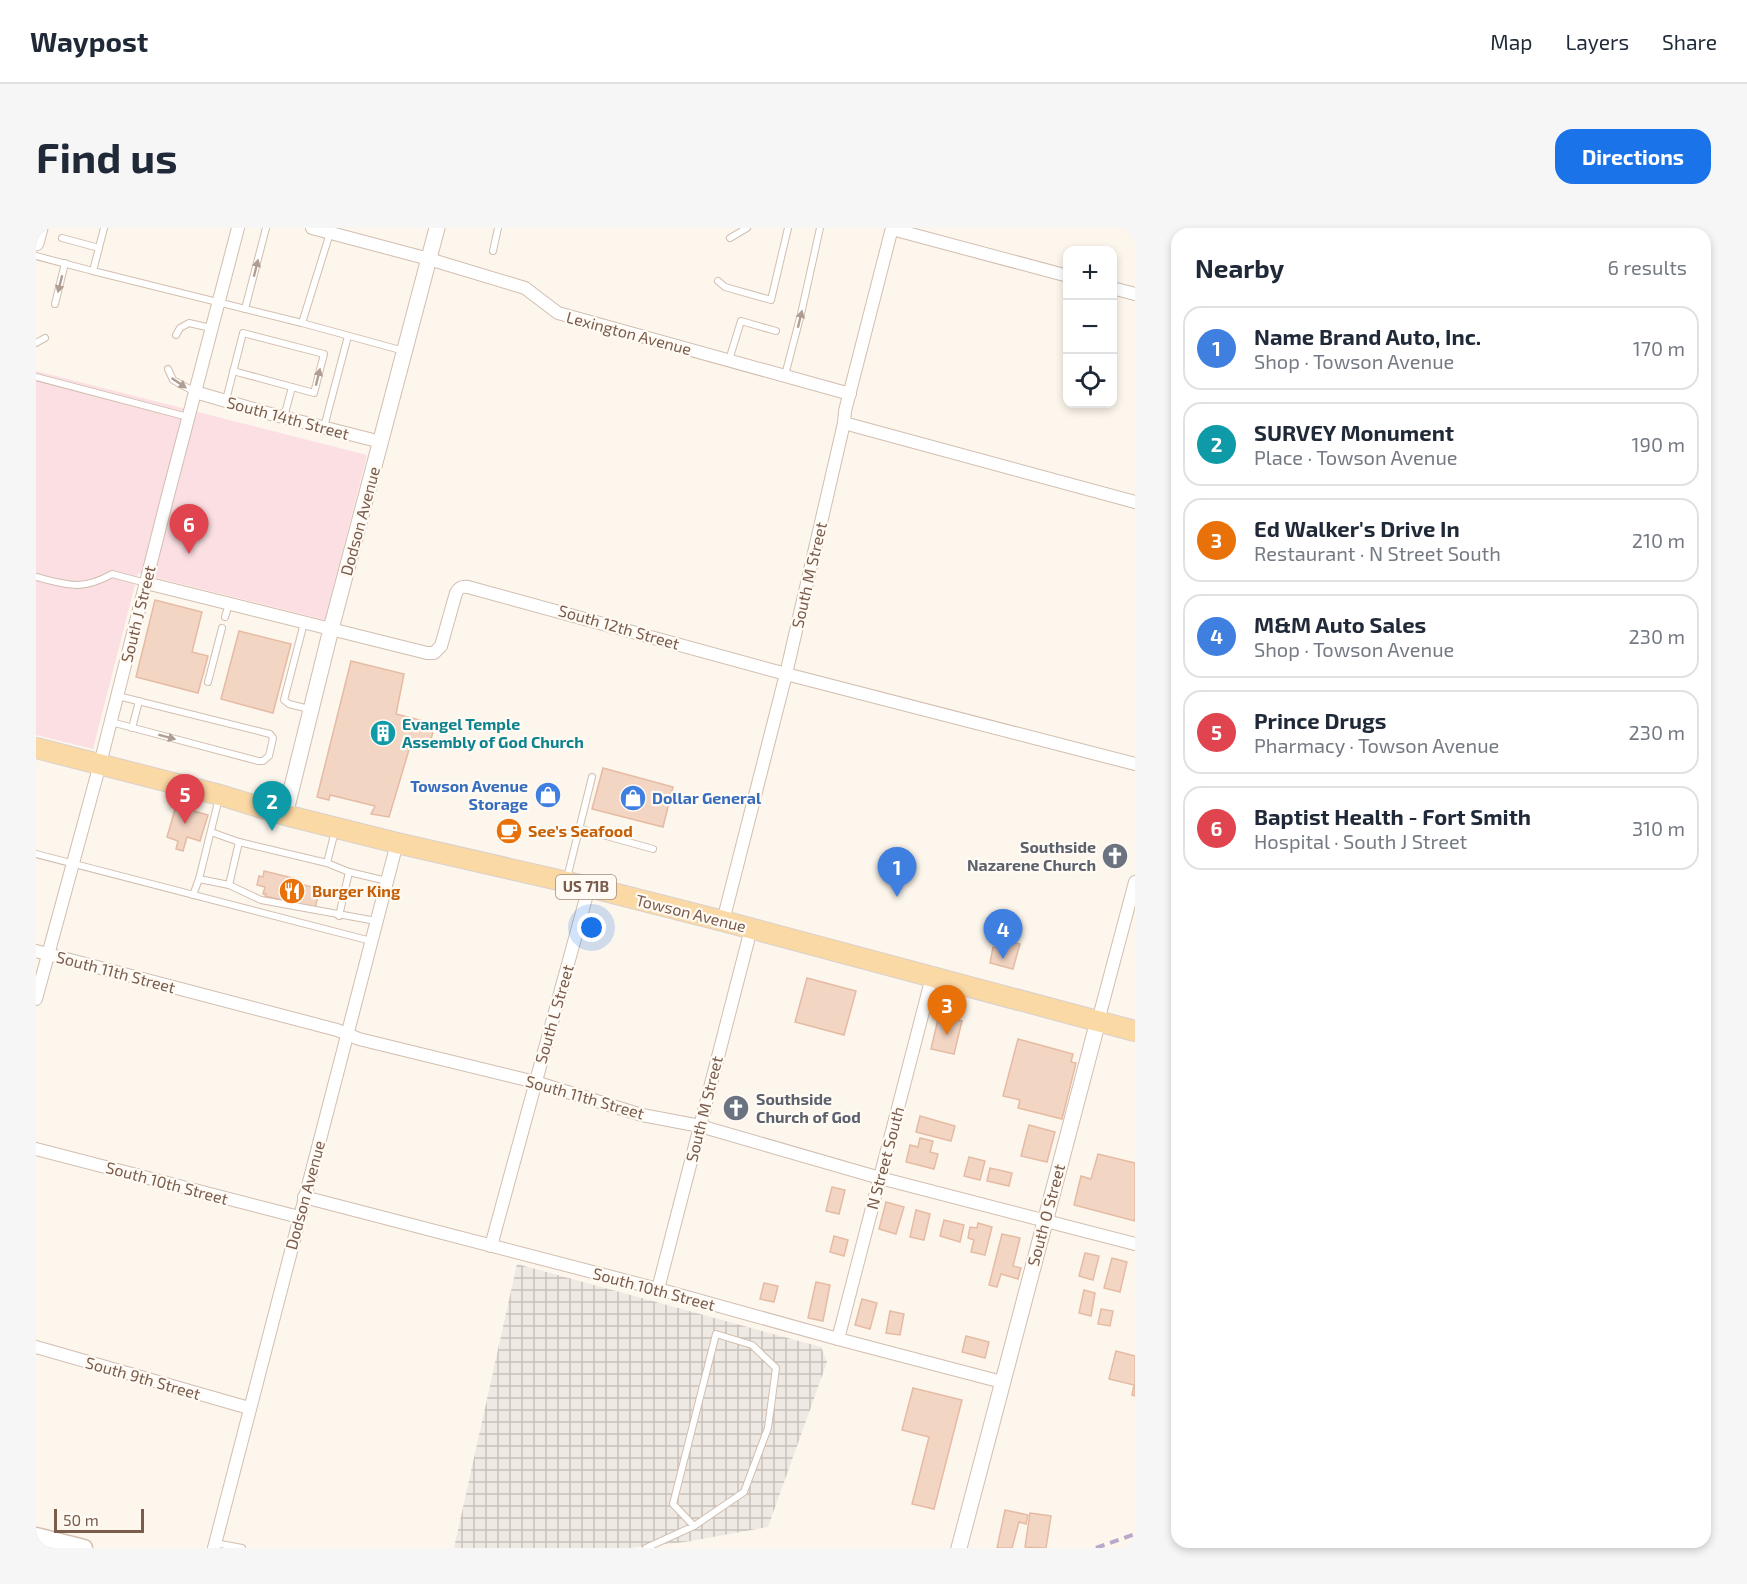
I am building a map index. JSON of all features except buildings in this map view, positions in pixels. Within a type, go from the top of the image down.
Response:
[{"type":"main road","name":"Towson Avenue","points":[[36,748],[220,795],[336,828],[590,887],[723,921],[1135,1031]]},
{"type":"main road","points":[[36,1536],[84,1548]]},
{"type":"street","name":"South J Street","points":[[36,999],[42,953],[73,864],[238,228]]},
{"type":"street","name":"Lexington Avenue","points":[[312,228],[429,259],[525,288],[558,313],[850,394]]},
{"type":"street","name":"Dodson Avenue","points":[[285,815],[331,629],[437,228]]},
{"type":"street","points":[[891,228],[1063,275]]},
{"type":"street","name":"South M Street","points":[[723,921],[786,674],[850,394],[891,228]]},
{"type":"street","points":[[1117,289],[1135,294]]},
{"type":"street","name":"South 14th Street","points":[[195,392],[381,442]]},
{"type":"street","points":[[844,423],[1135,502]]},
{"type":"street","name":"South 12th Street","points":[[146,583],[427,653],[434,653],[441,646],[456,592],[463,586],[468,586],[786,674],[1135,764]]},
{"type":"street","name":"Dodson Avenue","points":[[214,1545],[397,843]]},
{"type":"street","name":"South O Street","points":[[959,1548],[1135,882]]},
{"type":"street","name":"South L Street","points":[[491,1246],[590,887]]},
{"type":"street","name":"South M Street","points":[[658,1289],[751,929]]},
{"type":"street","name":"South 11th Street","points":[[42,953],[337,1030],[359,1039],[535,1082],[642,1115],[700,1126],[880,1178],[1135,1244]]},
{"type":"street","name":"N Street South","points":[[838,1339],[932,977]]},
{"type":"street","name":"South 10th Street","points":[[36,1149],[299,1218]]},
{"type":"street","name":"South 10th Street","points":[[304,1197],[1002,1382]]},
{"type":"street","name":"South 9th Street","points":[[36,1347],[249,1408]]},
{"type":"lane","points":[[93,271],[104,228]]},
{"type":"lane","points":[[245,309],[266,228]]},
{"type":"lane","points":[[493,251],[498,228]]},
{"type":"lane","points":[[730,238],[747,228]]},
{"type":"lane","points":[[718,281],[725,287],[771,300],[788,228]]},
{"type":"lane","points":[[785,376],[820,228]]},
{"type":"lane","points":[[302,323],[330,233]]},
{"type":"lane","points":[[62,238],[99,248]]},
{"type":"lane","points":[[36,256],[405,351]]},
{"type":"lane","points":[[55,304],[65,263]]},
{"type":"lane","points":[[729,360],[741,321],[776,331]]},
{"type":"lane","points":[[176,335],[180,328],[189,323],[212,328]]},
{"type":"lane","points":[[226,401],[233,371],[243,333],[324,354],[314,393],[233,371]]},
{"type":"lane","points":[[324,428],[348,336]]},
{"type":"lane","points":[[36,344],[45,338]]},
{"type":"lane","points":[[168,369],[173,380],[195,392]]},
{"type":"lane","points":[[36,377],[189,417]]},
{"type":"lane","points":[[284,417],[292,387]]},
{"type":"lane","points":[[36,577],[65,585],[81,586],[99,581],[112,574],[146,583]]},
{"type":"lane","points":[[225,617],[229,604]]},
{"type":"lane","points":[[304,623],[284,700],[289,704],[311,710]]},
{"type":"lane","points":[[208,682],[222,628]]},
{"type":"lane","points":[[111,722],[258,761],[263,761],[269,756],[273,738],[270,734],[118,696]]},
{"type":"lane","points":[[132,728],[139,701]]},
{"type":"lane","points":[[566,882],[592,777]]},
{"type":"lane","points":[[193,895],[220,795]]},
{"type":"lane","points":[[327,863],[336,828]]},
{"type":"lane","points":[[578,828],[653,849]]},
{"type":"lane","points":[[211,832],[239,842],[327,863],[350,872],[387,881]]},
{"type":"lane","points":[[229,885],[239,842]]},
{"type":"lane","points":[[36,854],[372,941]]},
{"type":"lane","points":[[339,916],[350,872]]},
{"type":"lane","points":[[199,879],[229,885],[261,900],[377,922]]},
{"type":"lane","points":[[646,1548],[694,1526],[744,1492],[768,1428],[776,1368],[752,1345],[716,1334],[673,1504],[694,1526]]},
{"type":"lane","points":[[214,1545],[242,1548]]},
{"type":"shaded area","points":[[36,371],[367,455],[325,620],[138,573],[93,749],[36,735]]},
{"type":"shaded area","points":[[517,1264],[821,1347],[827,1362],[768,1527],[685,1542],[629,1548],[454,1548]]},
{"type":"railway","points":[[1096,1548],[1135,1534]]},
{"type":"place","name":"Baptist Health - Fort Smith","points":[[189,554]]},
{"type":"place","name":"Evangel Temple Assembly of God Church","points":[[383,733]]},
{"type":"place","name":"Towson Avenue Storage","points":[[548,795]]},
{"type":"place","name":"Dollar General","points":[[633,798]]},
{"type":"place","name":"Prince Drugs","points":[[185,824]]},
{"type":"place","name":"SURVEY Monument","points":[[272,831]]},
{"type":"place","name":"See’s Seafood","points":[[509,831]]},
{"type":"place","name":"Southside Nazarene Church","points":[[1115,856]]},
{"type":"place","name":"Burger King","points":[[292,891]]},
{"type":"place","name":"Name Brand Auto, Inc.","points":[[897,897]]},
{"type":"place","name":"M&M Auto Sales","points":[[1003,959]]},
{"type":"place","name":"Ed Walker's Drive In","points":[[947,1035]]},
{"type":"place","name":"Southside Church of God","points":[[736,1108]]}]
